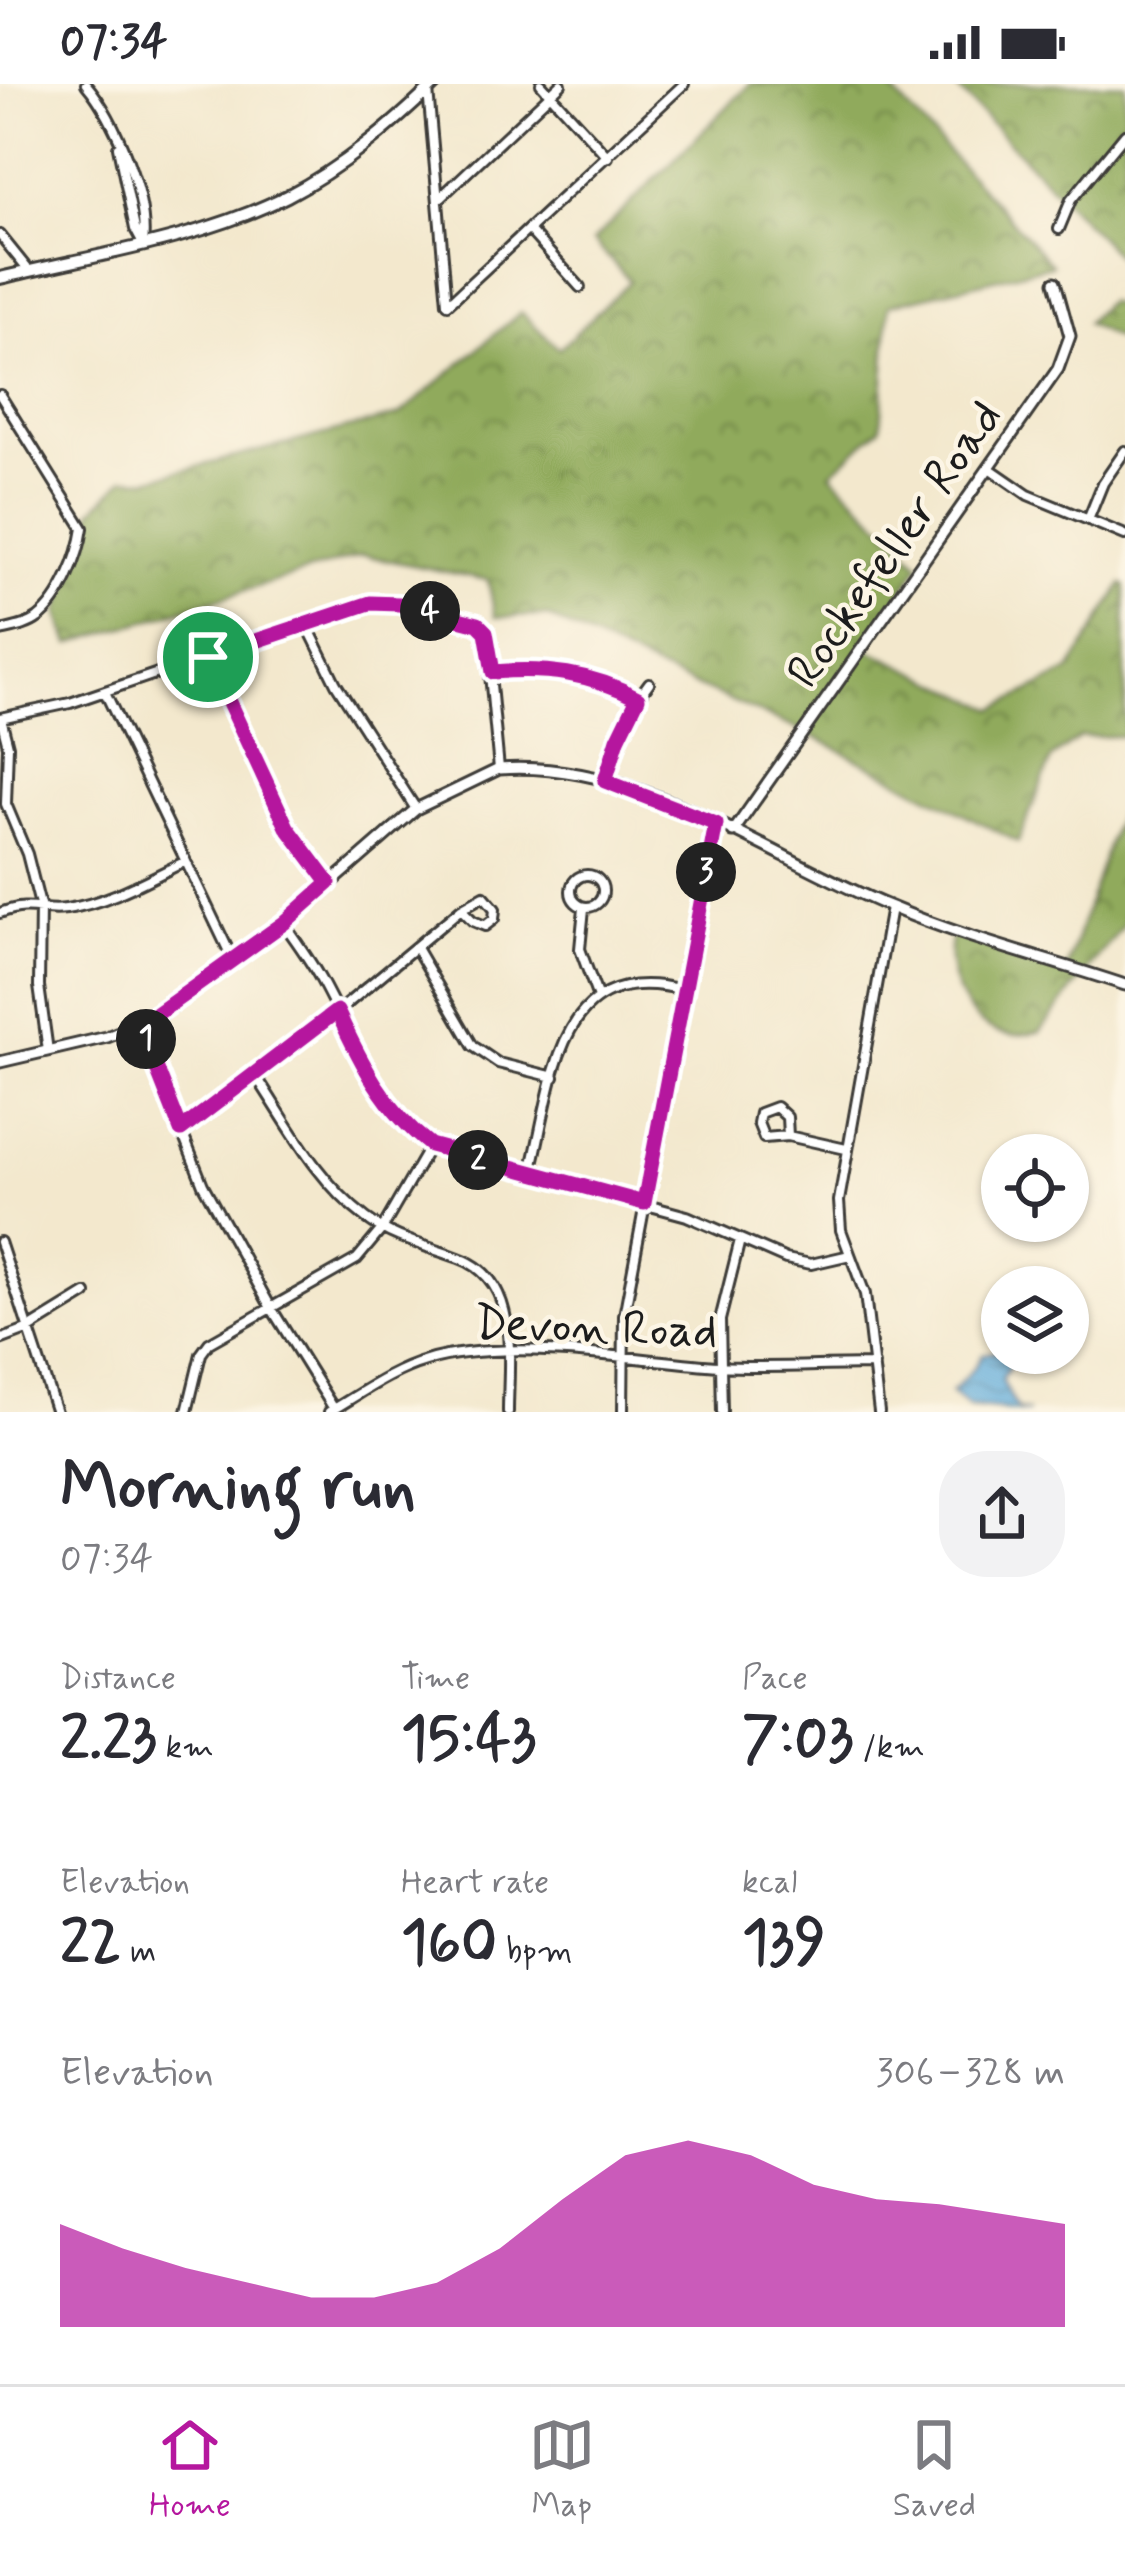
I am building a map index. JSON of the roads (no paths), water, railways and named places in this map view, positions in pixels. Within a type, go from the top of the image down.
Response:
[{"type":"main road","points":[[0,278],[233,218],[286,196],[365,147],[432,87]]},
{"type":"street","points":[[86,84],[128,163],[145,228],[142,244]]},
{"type":"street","points":[[541,84],[608,157]]},
{"type":"street","points":[[440,198],[561,84]]},
{"type":"street","points":[[432,87],[448,304],[608,157],[672,88],[684,84]]},
{"type":"street","points":[[1058,229],[1071,200],[1125,134]]},
{"type":"street","points":[[530,231],[580,287]]},
{"type":"street","points":[[0,235],[29,271]]},
{"type":"street","name":"Rockefeller Road","points":[[734,832],[1066,355],[1070,336],[1055,282]]},
{"type":"street","points":[[0,395],[81,521],[81,539],[50,607],[36,620],[0,631]]},
{"type":"street","points":[[1088,520],[1103,483],[1125,451]]},
{"type":"street","points":[[988,467],[1028,495],[1125,535]]},
{"type":"street","points":[[49,1051],[39,986],[40,905],[28,854],[6,804],[8,746],[1,718],[105,692],[346,609],[383,602],[478,624],[486,632],[500,769]]},
{"type":"street","points":[[306,623],[336,684],[416,808]]},
{"type":"street","points":[[208,657],[287,827],[329,883]]},
{"type":"street","points":[[493,672],[554,669],[638,698]]},
{"type":"street","points":[[605,781],[618,739],[649,683]]},
{"type":"street","points":[[105,692],[233,960]]},
{"type":"street","points":[[0,1062],[140,1026],[284,923],[416,808],[500,769],[529,768],[605,781],[716,824],[891,908],[1125,985]]},
{"type":"street","points":[[623,1412],[624,1316],[716,824]]},
{"type":"street","points":[[0,913],[40,905],[62,910],[84,905],[184,862]]},
{"type":"street","points":[[592,874],[603,897],[597,906],[584,908],[573,898],[571,886],[580,875],[592,874]]},
{"type":"street","points":[[181,1130],[337,1011],[461,908],[484,896],[494,904],[495,916],[485,926],[461,908]]},
{"type":"street","points":[[584,908],[580,949],[597,995]]},
{"type":"street","points":[[879,1412],[865,1294],[839,1215],[846,1149],[891,908]]},
{"type":"street","points":[[284,923],[383,1098],[430,1145],[644,1203],[797,1262],[811,1264],[850,1255]]},
{"type":"street","points":[[416,948],[473,1046],[499,1063],[554,1077]]},
{"type":"street","points":[[531,1172],[554,1077],[577,1017],[597,995],[625,984],[644,982],[683,990]]},
{"type":"street","points":[[140,1026],[203,1184],[333,1411]]},
{"type":"street","points":[[254,1073],[330,1186],[382,1229],[464,1260],[483,1272],[498,1292],[508,1321],[508,1412]]},
{"type":"street","points":[[788,1136],[789,1124],[781,1109],[760,1113],[758,1124],[764,1138],[788,1136],[846,1149]]},
{"type":"street","points":[[187,1412],[201,1354],[209,1342],[357,1259],[382,1229],[430,1145]]},
{"type":"street","points":[[722,1412],[720,1320],[740,1240]]},
{"type":"street","points":[[0,1242],[56,1412]]},
{"type":"street","points":[[0,1340],[29,1329],[86,1294]]},
{"type":"street","name":"Devon Road","points":[[333,1411],[391,1375],[427,1360],[508,1352],[720,1366],[874,1365]]},
{"type":"water","points":[[981,1356],[981,1374],[1005,1374],[1002,1380],[1017,1410],[1029,1412],[969,1407],[951,1393]]}]
